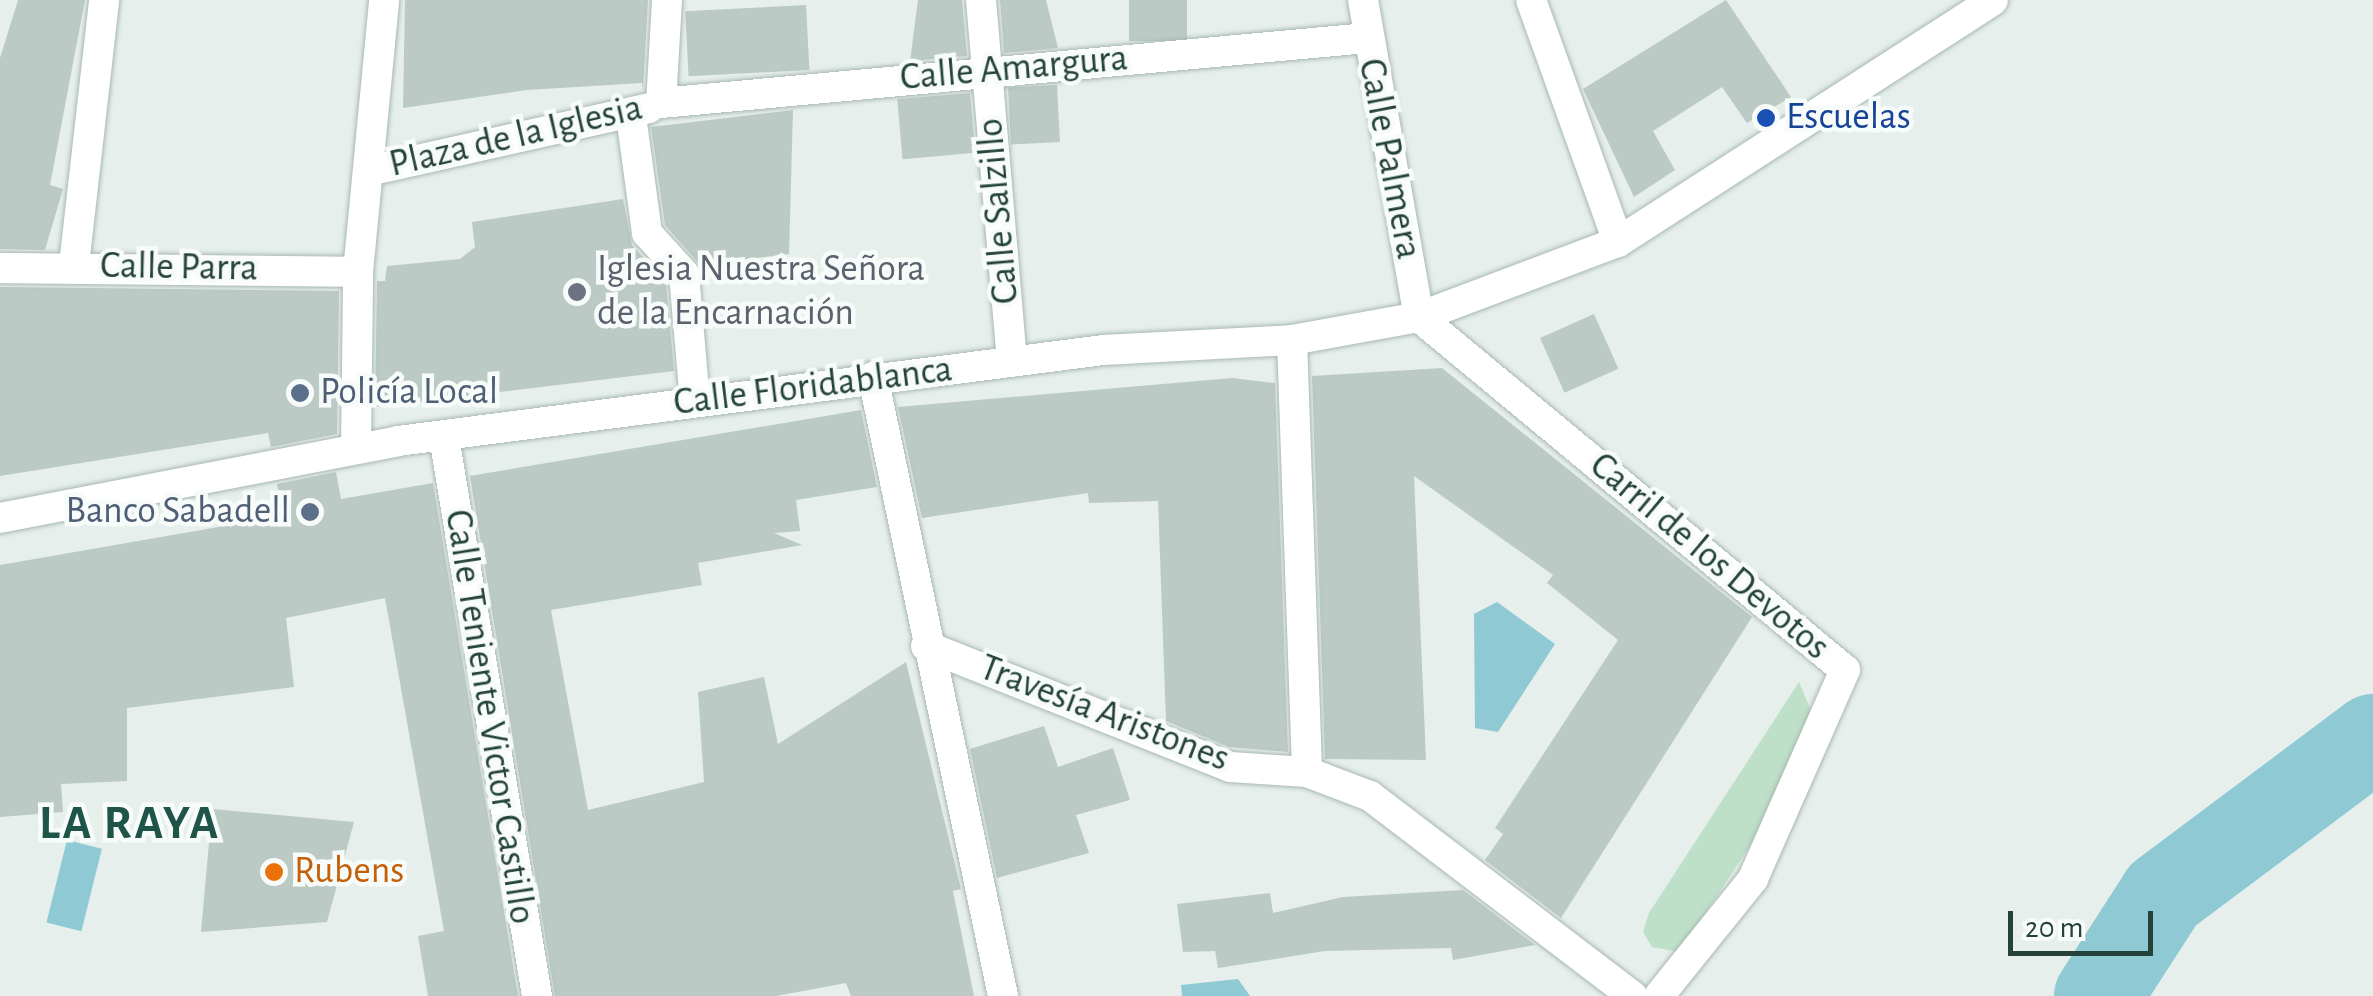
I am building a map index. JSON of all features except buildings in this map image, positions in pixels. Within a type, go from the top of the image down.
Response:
[{"type":"street","points":[[74,266],[104,0]]},
{"type":"street","name":"Plaza de la Iglesia","points":[[356,448],[358,272],[372,170],[384,0]]},
{"type":"street","points":[[661,103],[667,0]]},
{"type":"street","name":"Calle Salzillo","points":[[981,0],[1012,362]]},
{"type":"street","name":"Calle Palmera","points":[[1363,0],[1366,38],[1419,317]]},
{"type":"street","points":[[1531,0],[1618,242]]},
{"type":"street","name":"Calle Floridablanca","points":[[0,518],[356,448],[873,377],[1292,340],[1419,317],[1618,242],[1993,0]]},
{"type":"street","name":"Calle Amargura","points":[[661,103],[1366,38]]},
{"type":"street","name":"Plaza de la Iglesia","points":[[372,170],[631,116],[661,103]]},
{"type":"street","points":[[631,116],[646,233],[684,274],[695,402]]},
{"type":"street","name":"Calle Parra","points":[[0,268],[358,272]]},
{"type":"street","name":"Carril de los Devotos","points":[[1419,317],[1845,670],[1753,879],[1659,996]]},
{"type":"street","points":[[1292,340],[1307,772]]},
{"type":"street","points":[[873,377],[926,646],[1004,996]]},
{"type":"street","name":"Calle Teniente Victor Castillo","points":[[444,437],[536,996]]},
{"type":"street","name":"Travesía Aristones","points":[[926,646],[1230,767],[1307,772],[1370,796],[1633,996]]},
{"type":"green space","points":[[1799,682],[1811,711],[1801,770],[1679,952],[1652,947],[1643,932],[1649,913]]},
{"type":"water","points":[[1497,602],[1555,644],[1498,732],[1475,728],[1474,614]]},
{"type":"water","points":[[67,840],[102,849],[81,931],[46,922]]},
{"type":"water","points":[[1238,979],[1250,996],[1182,996],[1181,985]]},
{"type":"waterway","points":[[2098,996],[2163,895],[2373,738]]},
{"type":"place","name":"Escuelas","points":[[1766,118]]},
{"type":"place","name":"Iglesia Nuestra Señora de la Encarnación","points":[[577,292]]},
{"type":"place","name":"Policía Local","points":[[300,393]]},
{"type":"place","name":"Banco Sabadell","points":[[310,512]]},
{"type":"place","name":"Rubens","points":[[274,872]]},
{"type":"district","name":"LA RAYA","points":[[130,825]]}]
